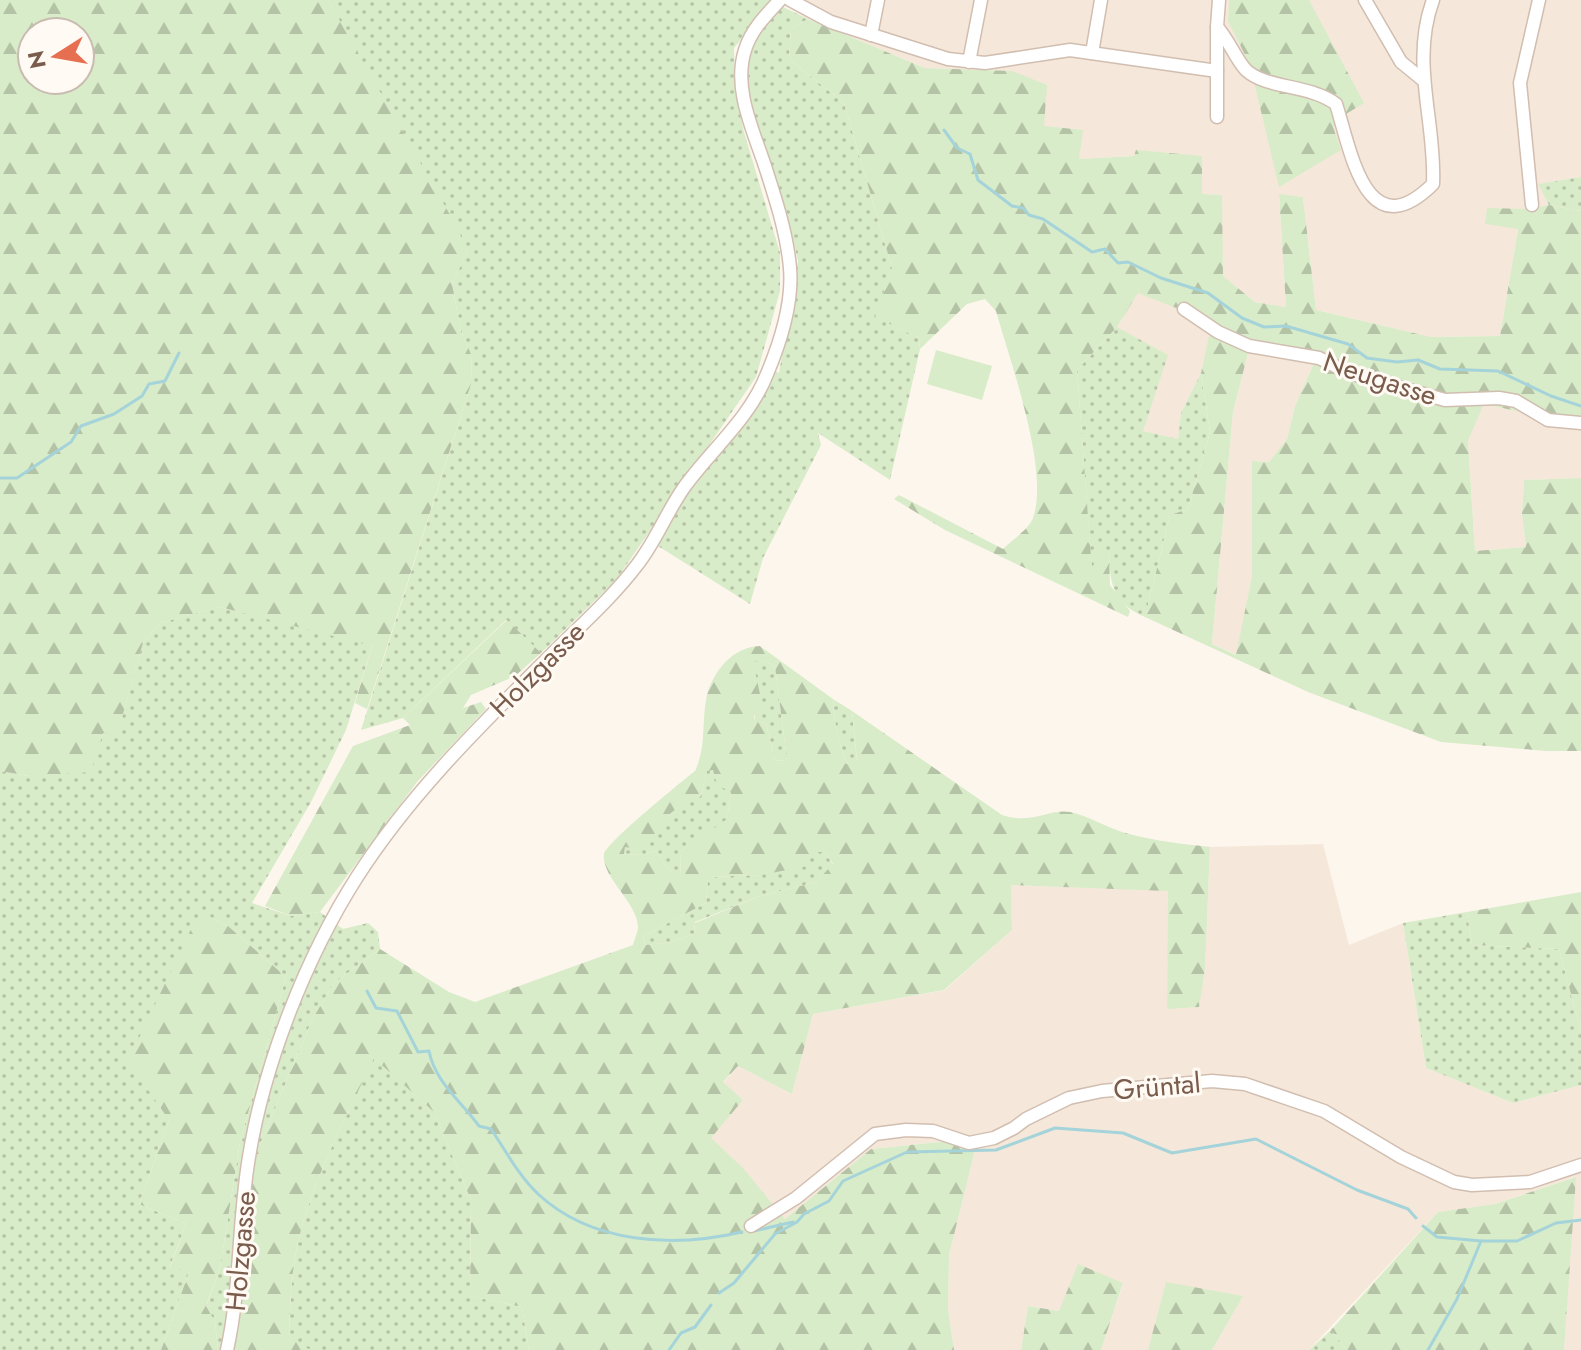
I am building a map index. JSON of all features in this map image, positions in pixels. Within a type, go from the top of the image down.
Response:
[{"type":"street","name":"Holzgasse","points":[[227,1350],[234,1321],[251,1145],[266,1077],[315,951],[357,877],[404,811],[637,565],[687,483],[741,418],[767,375],[786,312],[791,275],[783,231],[746,106],[741,72],[751,35],[780,0]]},
{"type":"street","points":[[790,0],[818,17],[910,49],[969,62],[998,62],[1054,51],[1092,53],[1217,71]]},
{"type":"street","points":[[871,35],[878,0]]},
{"type":"street","points":[[969,62],[981,0]]},
{"type":"street","points":[[1092,53],[1101,0]]},
{"type":"street","points":[[1217,117],[1219,0]]},
{"type":"street","points":[[1365,0],[1401,62],[1423,80]]},
{"type":"street","points":[[1217,27],[1247,71],[1267,81],[1305,88],[1336,104],[1359,180],[1369,195],[1388,205],[1418,200],[1433,184],[1435,151],[1423,80],[1425,22],[1433,0]]},
{"type":"street","points":[[1532,205],[1520,83],[1539,0]]},
{"type":"street","name":"Neugasse","points":[[1184,309],[1218,332],[1249,346],[1319,358],[1349,373],[1445,400],[1499,398],[1516,401],[1548,420],[1581,423]]},
{"type":"street","name":"Grüntal","points":[[751,1226],[796,1198],[875,1134],[933,1131],[969,1143],[994,1138],[1069,1098],[1102,1091],[1186,1090],[1212,1081],[1245,1084],[1324,1111],[1401,1157],[1454,1182],[1472,1185],[1530,1182],[1581,1165]]},
{"type":"shaded area","points":[[775,0],[1581,0],[1581,177],[1539,184],[1549,205],[1527,209],[1518,229],[1500,336],[1431,337],[1316,310],[1303,197],[1279,195],[1286,307],[1255,302],[1223,276],[1221,195],[1202,194],[1134,156],[1078,159],[1044,127],[1012,71],[925,68],[808,19]]},
{"type":"shaded area","points":[[1138,292],[1213,322],[1201,373],[1181,413],[1178,440],[1143,431],[1117,327]]},
{"type":"shaded area","points":[[1248,353],[1280,354],[1314,363],[1295,406],[1287,439],[1269,462],[1252,461],[1252,576],[1237,655],[1212,644],[1233,412]]},
{"type":"shaded area","points":[[1484,403],[1581,425],[1581,478],[1524,480],[1522,514],[1526,547],[1475,551],[1468,441]]},
{"type":"shaded area","points":[[1323,844],[1349,945],[1403,923],[1426,1068],[1513,1103],[1581,1085],[1581,1350],[1564,1350],[1575,1177],[1495,1204],[1438,1212],[1309,1350],[1212,1350],[1242,1297],[1166,1283],[1148,1350],[1101,1350],[1123,1284],[1059,1311],[1028,1306],[1021,1350],[954,1350],[948,1309],[949,1255],[978,1138],[871,1149],[785,1219],[743,1169],[710,1138],[743,1100],[723,1083],[738,1066],[792,1094],[813,1014],[945,990],[1012,930],[1010,885],[1169,890],[1167,1008],[1198,1007],[1205,969],[1210,847]]},
{"type":"green space","points":[[0,0],[328,0],[458,229],[467,252],[452,284],[461,332],[471,354],[472,381],[367,709],[355,703],[372,646],[220,607],[160,623],[143,643],[117,735],[103,733],[91,772],[29,776],[0,771]]},
{"type":"green space","points":[[328,0],[773,0],[734,48],[735,90],[744,132],[780,253],[780,291],[756,377],[616,580],[541,653],[506,620],[403,718],[361,730],[472,381],[471,354],[461,332],[452,284],[467,252]]},
{"type":"green space","points":[[1229,0],[1309,0],[1364,103],[1333,127],[1341,150],[1279,187],[1250,65],[1228,21]]},
{"type":"green space","points":[[781,6],[808,19],[791,29],[789,59],[844,103],[892,268],[876,317],[919,338],[920,349],[890,480],[818,433],[821,445],[763,558],[750,604],[658,546],[712,455],[774,370],[779,373],[798,261],[787,213],[752,108],[746,71],[750,49],[760,30]]},
{"type":"green space","points":[[808,19],[925,68],[1012,71],[1047,85],[1044,126],[1083,130],[1079,159],[1134,156],[1136,150],[1202,156],[1202,194],[1222,195],[1223,276],[1255,302],[1286,307],[1279,194],[1303,197],[1316,310],[1431,337],[1500,336],[1518,229],[1485,224],[1487,208],[1527,209],[1549,205],[1581,211],[1581,425],[1484,404],[1468,441],[1475,551],[1526,547],[1522,514],[1524,480],[1581,478],[1581,751],[1441,742],[1308,692],[1145,617],[1170,515],[1188,509],[1210,432],[1201,373],[1212,322],[1138,293],[1117,327],[1077,370],[1092,569],[1101,548],[1109,553],[1110,585],[1130,611],[1128,617],[945,530],[894,499],[899,495],[1003,549],[1031,522],[1037,497],[1026,415],[996,311],[985,299],[967,304],[920,349],[919,338],[875,317],[892,268],[844,103],[789,59],[791,29]],"holes":[[[1248,353],[1280,354],[1314,363],[1295,406],[1287,439],[1269,462],[1252,461],[1252,576],[1236,655],[1212,644],[1233,412]]]},
{"type":"green space","points":[[1581,177],[1581,211],[1549,205],[1538,184]]},
{"type":"green space","points":[[1117,327],[1168,355],[1143,431],[1178,439],[1181,413],[1201,373],[1210,432],[1188,509],[1170,515],[1145,617],[1126,606],[1115,592],[1109,553],[1101,549],[1092,572],[1077,370]]},
{"type":"green space","points":[[936,350],[992,366],[982,400],[927,384]]},
{"type":"green space","points":[[219,607],[339,634],[372,646],[346,730],[311,802],[252,903],[291,916],[320,912],[343,929],[368,923],[378,932],[380,949],[333,984],[312,1020],[262,1140],[243,1169],[230,1299],[220,1350],[215,1322],[206,1307],[220,1268],[240,1142],[286,977],[228,926],[210,917],[169,1120],[139,1204],[186,1224],[170,1266],[189,1272],[161,1350],[0,1350],[0,771],[29,776],[103,732],[117,734],[143,643],[160,623]]},
{"type":"green space","points":[[507,620],[541,653],[515,676],[471,695],[463,708],[481,702],[486,709],[417,782],[320,912],[291,916],[265,906],[353,746],[410,725],[403,718]]},
{"type":"green space","points":[[760,646],[833,699],[836,730],[846,764],[857,761],[852,711],[1002,815],[1022,818],[1070,812],[1129,834],[1210,847],[1205,969],[1199,1007],[1167,1009],[1168,891],[1011,885],[1012,930],[944,990],[813,1014],[792,1094],[738,1066],[723,1082],[743,1100],[711,1138],[743,1168],[785,1219],[871,1149],[978,1138],[949,1255],[948,1309],[954,1350],[529,1350],[522,1307],[470,1296],[471,1200],[434,1112],[374,1058],[323,1167],[297,1247],[289,1338],[310,1350],[220,1350],[230,1299],[243,1169],[262,1140],[312,1020],[333,984],[380,949],[449,992],[475,1002],[633,945],[638,929],[636,918],[608,872],[604,854],[630,826],[695,771],[701,752],[710,686],[733,655]],"holes":[[[763,660],[775,667],[787,760],[775,761],[766,723],[755,721],[754,716],[763,708],[753,662]],[[713,770],[717,785],[731,792],[727,819],[680,852],[681,875],[668,869],[657,851],[642,855],[624,854],[625,847],[640,849],[657,839],[666,817],[701,796],[707,771]],[[812,852],[825,852],[833,864],[816,882],[757,897],[695,923],[694,934],[672,942],[645,945],[643,936],[706,903],[708,877],[760,875],[808,866]]]},
{"type":"green space","points":[[763,660],[775,667],[787,760],[775,761],[766,723],[755,722],[753,661]]},
{"type":"green space","points":[[833,699],[852,711],[857,762],[846,764],[836,730]]},
{"type":"green space","points":[[707,770],[713,770],[731,791],[727,820],[680,852],[681,876],[668,869],[657,851],[642,855],[624,854],[625,847],[657,831],[670,814],[701,796]]},
{"type":"green space","points":[[812,852],[825,852],[833,865],[816,882],[757,897],[695,922],[694,934],[672,942],[645,945],[643,936],[706,903],[708,877],[760,875]]},
{"type":"green space","points":[[1581,892],[1581,1032],[1559,949],[1472,945],[1467,912]]},
{"type":"green space","points":[[1467,912],[1472,945],[1559,949],[1581,1032],[1581,1085],[1513,1103],[1426,1068],[1403,923]]},
{"type":"green space","points":[[210,917],[228,926],[286,977],[240,1142],[220,1268],[206,1306],[215,1322],[218,1350],[161,1350],[189,1272],[170,1267],[186,1224],[139,1204],[169,1120],[128,1061],[193,925]]},
{"type":"green space","points":[[374,1057],[434,1112],[471,1200],[470,1296],[522,1307],[529,1350],[310,1350],[289,1339],[300,1234],[333,1144]]},
{"type":"green space","points":[[1576,1177],[1564,1350],[1347,1350],[1331,1330],[1438,1212],[1495,1204]]},
{"type":"green space","points":[[1078,1264],[1123,1283],[1101,1350],[1021,1350],[1028,1306],[1059,1311]]},
{"type":"green space","points":[[1166,1282],[1243,1296],[1212,1350],[1148,1350]]},
{"type":"green space","points":[[1331,1330],[1347,1350],[1309,1350]]},
{"type":"waterway","points":[[944,130],[957,148],[970,154],[978,180],[1012,206],[1023,208],[1029,215],[1043,219],[1092,252],[1105,249],[1118,263],[1128,262],[1161,278],[1208,293],[1242,318],[1264,327],[1286,326],[1348,344],[1367,358],[1397,362],[1418,360],[1440,369],[1498,371],[1551,396],[1581,406]]},
{"type":"waterway","points":[[0,478],[17,478],[71,442],[81,426],[114,414],[142,396],[149,384],[165,381],[179,353]]},
{"type":"waterway","points":[[367,991],[376,1008],[397,1011],[418,1052],[429,1051],[437,1072],[450,1091],[479,1126],[491,1129],[531,1187],[559,1211],[583,1223],[634,1238],[689,1240],[742,1232]]},
{"type":"waterway","points":[[719,1293],[734,1283],[775,1234],[829,1201],[843,1181],[907,1152],[996,1150],[1055,1128],[1123,1133],[1172,1153],[1256,1139],[1357,1190],[1408,1209],[1416,1218]]},
{"type":"waterway","points":[[1428,1350],[1457,1299],[1481,1241],[1517,1241],[1556,1223],[1581,1220]]},
{"type":"waterway","points":[[754,1231],[793,1222]]},
{"type":"waterway","points":[[1423,1226],[1437,1237],[1481,1241]]},
{"type":"waterway","points":[[669,1350],[681,1333],[695,1327],[711,1305]]}]
